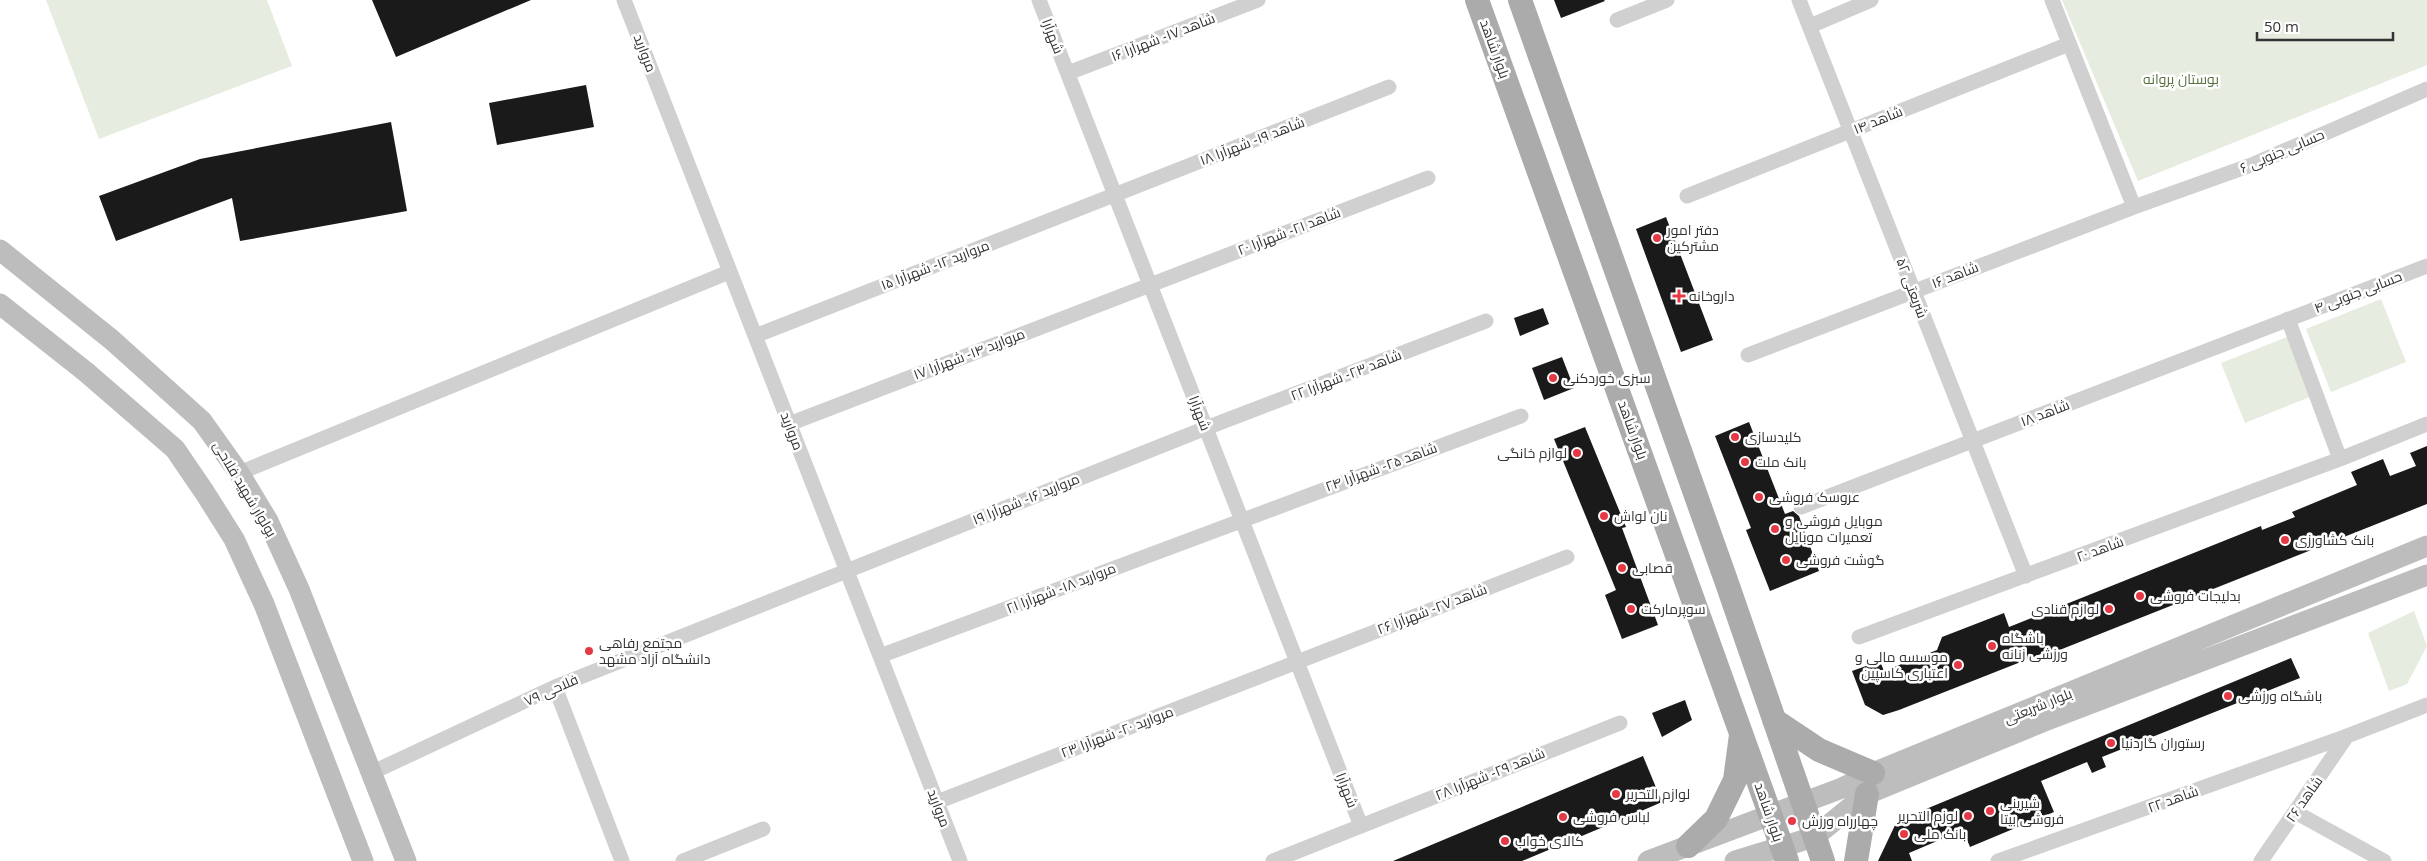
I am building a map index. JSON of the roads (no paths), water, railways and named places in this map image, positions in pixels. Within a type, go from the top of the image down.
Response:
[{"type":"main road","name":"بلوار شاهد","points":[[1477,0],[1784,855]]},
{"type":"main road","points":[[1520,0],[1823,861]]},
{"type":"main road","name":"بولوار شهید فلاحی","points":[[0,250],[112,340],[202,421],[239,473],[268,521],[299,589],[406,861]]},
{"type":"main road","points":[[0,304],[86,372],[175,449],[205,493],[234,539],[264,604],[363,861]]},
{"type":"main road","name":"بلوار شریعتی","points":[[1735,861],[1784,855],[1814,837],[1870,784],[2427,546]]},
{"type":"main road","name":"بلوار شریعتی","points":[[1648,861],[1802,803],[1870,784],[2042,722],[2427,576]]},
{"type":"main road","points":[[1774,720],[1870,784],[1856,861]]},
{"type":"main road","points":[[1688,846],[1716,820],[1734,780],[1741,731]]},
{"type":"street","name":"مروارید","points":[[624,0],[960,861]]},
{"type":"street","name":"شهرآرا","points":[[1039,0],[1361,826]]},
{"type":"street","name":"شاهد ۱۷- شهرآرا ۱۶","points":[[1068,73],[1258,0]]},
{"type":"street","points":[[1617,20],[1666,0]]},
{"type":"street","name":"شریعتی ۵۲","points":[[1799,0],[2026,576]]},
{"type":"street","points":[[1810,26],[1871,0]]},
{"type":"street","points":[[2052,0],[2134,207]]},
{"type":"street","name":"شاهد ۱۴","points":[[1687,196],[2069,44]]},
{"type":"street","name":"شاهد ۱۹- شهرآرا ۱۸","points":[[1115,195],[1389,87]]},
{"type":"street","name":"حسابی جنوبی ۶","points":[[2134,207],[2254,164],[2427,89]]},
{"type":"street","name":"شاهد ۲۱- شهرآرا ۲۰","points":[[1149,284],[1428,178]]},
{"type":"street","name":"مروارید ۱۲- شهرآرا ۱۵","points":[[755,336],[1115,195]]},
{"type":"street","name":"شاهد ۱۶","points":[[1748,355],[2134,207]]},
{"type":"street","name":"حسابی جنوبی ۴","points":[[2288,319],[2427,266]]},
{"type":"street","points":[[239,473],[729,272]]},
{"type":"street","name":"مروارید ۱۴- شهرآرا ۱۷","points":[[789,424],[1149,284]]},
{"type":"street","points":[[2288,319],[2340,459]]},
{"type":"street","name":"شاهد ۱۸","points":[[1801,507],[2288,319]]},
{"type":"street","name":"شاهد ۲۳- شهرآرا ۲۲","points":[[1206,428],[1486,321]]},
{"type":"street","name":"شاهد ۲۵- شهرآرا ۲۴","points":[[1241,519],[1520,416]]},
{"type":"street","name":"شاهد ۲۰","points":[[1859,637],[2340,459],[2427,424]]},
{"type":"street","name":"مروارید ۱۶- شهرآرا ۱۹","points":[[846,571],[1206,428]]},
{"type":"street","name":"مروارید ۱۸- شهرآرا ۲۱","points":[[880,656],[1241,519]]},
{"type":"street","name":"شاهد ۲۷- شهرآرا ۲۶","points":[[1297,662],[1567,557]]},
{"type":"street","name":"فلاحی ۷۹","points":[[371,773],[555,687],[846,571]]},
{"type":"street","name":"مروارید ۲۰- شهرآرا ۲۳","points":[[937,802],[1297,662]]},
{"type":"street","points":[[555,687],[622,861]]},
{"type":"street","name":"شاهد ۲۲","points":[[1998,861],[2347,736],[2427,705]]},
{"type":"street","name":"شاهد ۲۹- شهرآرا ۲۸","points":[[1272,861],[1620,723]]},
{"type":"street","name":"شاهد ۲۶","points":[[2260,861],[2347,736]]},
{"type":"street","points":[[2295,812],[2384,861]]},
{"type":"street","points":[[683,861],[763,829]]},
{"type":"place","name":"دفتر امور مشترکین","points":[[1657,238]]},
{"type":"place","name":"داروخانه","points":[[1679,296]]},
{"type":"place","name":"سبزی خوردکنی","points":[[1553,378]]},
{"type":"place","name":"کلیدسازی","points":[[1735,437]]},
{"type":"place","name":"لوازم خانگی","points":[[1577,453]]},
{"type":"place","name":"بانک ملت","points":[[1745,462]]},
{"type":"place","name":"عروسک فروشی","points":[[1759,497]]},
{"type":"place","name":"نان لواش","points":[[1604,516]]},
{"type":"place","name":"موبایل فروشی و تعمیرات موبایل","points":[[1775,529]]},
{"type":"place","name":"بانک کشاورزی","points":[[2285,540]]},
{"type":"place","name":"گوشت فروشی","points":[[1786,560]]},
{"type":"place","name":"قصابی","points":[[1622,568]]},
{"type":"place","name":"بدلیجات فروشی","points":[[2140,596]]},
{"type":"place","name":"سوپرمارکت","points":[[1631,609]]},
{"type":"place","name":"لوازم قنادی","points":[[2109,609]]},
{"type":"place","name":"باشگاه ورزشی زنانه","points":[[1992,646]]},
{"type":"place","name":"مجتمع رفاهی دانشگاه آزاد مشهد","points":[[589,651]]},
{"type":"place","name":"موسسه مالی و اعتباری کاسپین","points":[[1958,665]]},
{"type":"place","name":"باشگاه ورزشی","points":[[2228,696]]},
{"type":"place","name":"رستوران گاردنیا","points":[[2111,743]]},
{"type":"place","name":"لوازم التحریر","points":[[1616,794]]},
{"type":"place","name":"شیرینی فروشی بیتا","points":[[1990,811]]},
{"type":"place","name":"لوزم التحریر","points":[[1968,816]]},
{"type":"place","name":"لباس فروشی","points":[[1563,817]]},
{"type":"place","name":"چهارراه ورزش","points":[[1792,821]]},
{"type":"place","name":"بانک ملی","points":[[1904,834]]},
{"type":"place","name":"کالای خواب","points":[[1505,841]]},
{"type":"park label","name":"بوستان پروانه","points":[[2181,79]]}]
